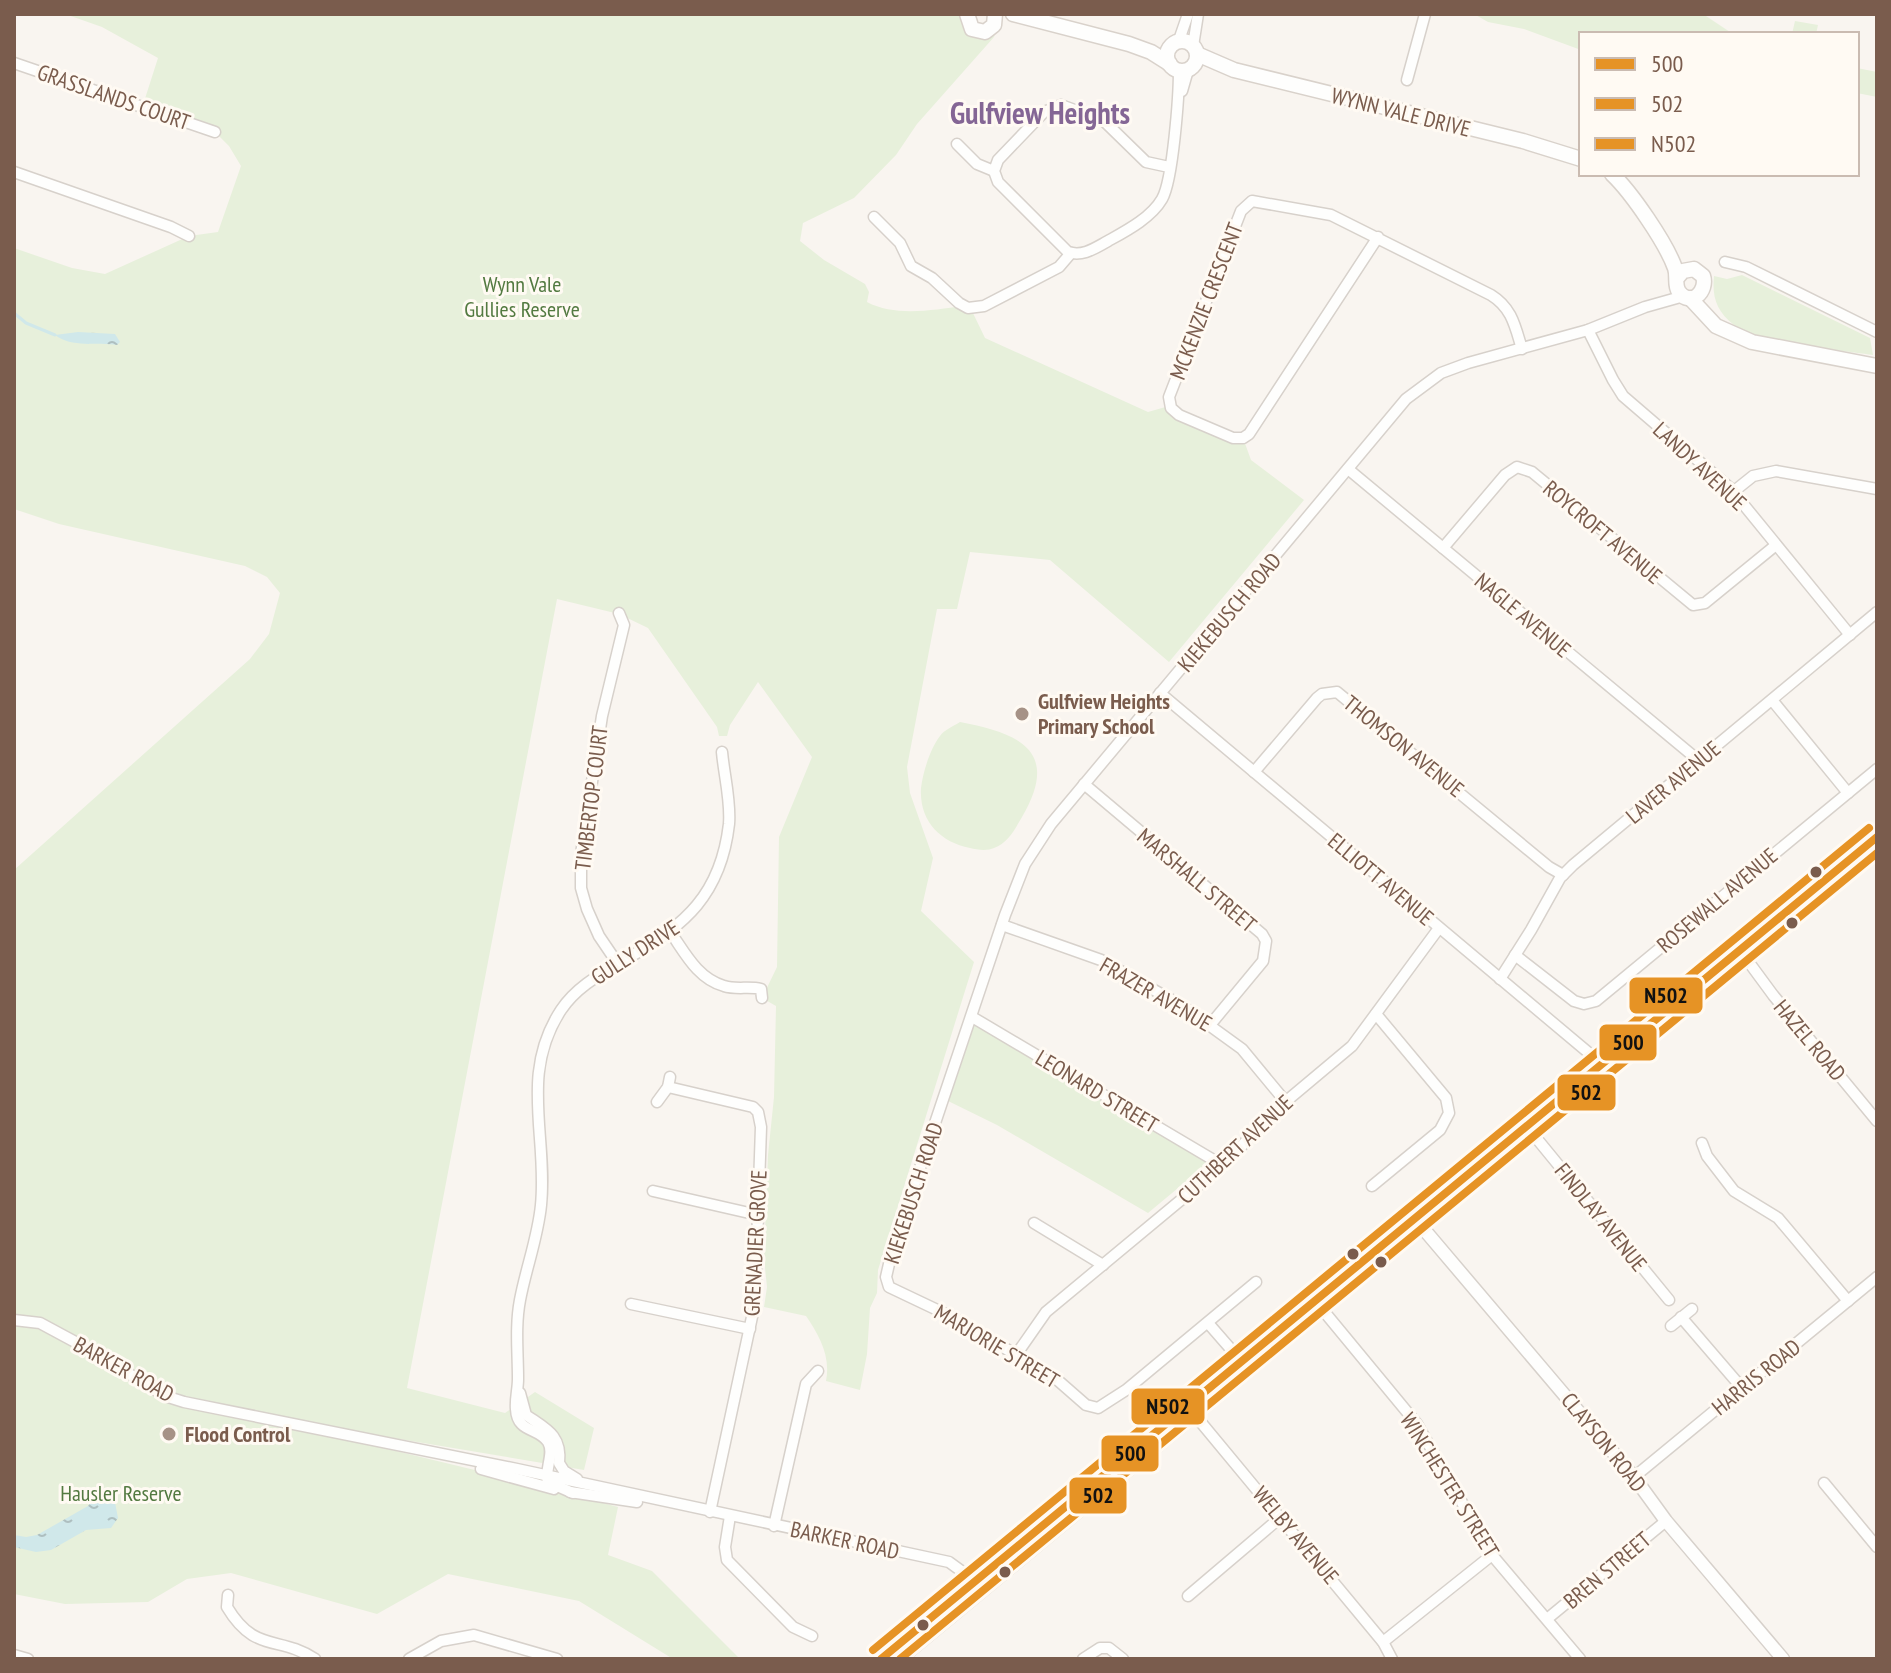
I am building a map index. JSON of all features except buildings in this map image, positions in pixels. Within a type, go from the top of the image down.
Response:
[{"type":"main road","name":"WYNN VALE DRIVE","points":[[967,14],[969,25],[978,32],[989,30],[995,18],[1046,24],[1577,156]]},
{"type":"main road","name":"WYNN VALE DRIVE","points":[[1013,14],[1046,24]]},
{"type":"main road","points":[[1614,176],[1652,229],[1675,268],[1682,289],[1710,321],[1758,344],[1877,366]]},
{"type":"main road","points":[[1624,176],[1673,248],[1703,276],[1709,308],[1731,333]]},
{"type":"main road","points":[[1682,289],[1683,271],[1692,269]]},
{"type":"main road","points":[[1682,289],[1698,296],[1705,287]]},
{"type":"main road","points":[[1742,954],[1877,837]]},
{"type":"main road","points":[[881,1659],[979,1585],[1742,954],[1877,848]]},
{"type":"main road","points":[[1191,1410],[1242,1362],[1318,1306]]},
{"type":"main road","points":[[898,1659],[979,1585]]},
{"type":"street","points":[[874,217],[900,243],[911,266],[932,278],[968,308],[984,306],[1059,267],[1071,253],[1087,252],[1129,229],[1156,207],[1164,195],[1188,14]]},
{"type":"street","points":[[1184,57],[1198,14]]},
{"type":"street","points":[[1407,80],[1425,14]]},
{"type":"street","name":"GRASSLANDS COURT","points":[[14,63],[215,132]]},
{"type":"street","points":[[1071,253],[998,182],[994,171],[998,160],[1044,112],[1061,105],[1104,121],[1146,162],[1169,167]]},
{"type":"street","points":[[957,144],[977,164],[994,171]]},
{"type":"street","points":[[14,172],[189,236]]},
{"type":"street","name":"MCKENZIE CRESCENT","points":[[1378,237],[1249,434],[1243,438],[1233,438],[1179,415],[1171,408],[1169,397],[1237,221],[1248,202],[1258,200],[1331,215],[1378,237],[1502,302],[1512,316],[1522,349]]},
{"type":"street","points":[[1725,262],[1746,267],[1877,332]]},
{"type":"street","name":"KIEKEBUSCH ROAD","points":[[892,1291],[886,1277],[892,1251],[1002,925],[1036,844],[1406,399],[1441,373],[1588,330],[1682,289]]},
{"type":"street","name":"LANDY AVENUE","points":[[1588,330],[1623,396],[1733,492],[1850,635]]},
{"type":"street","name":"ROYCROFT AVENUE","points":[[1443,548],[1505,475],[1517,467],[1532,472],[1693,605],[1705,603],[1776,545]]},
{"type":"street","name":"NAGLE AVENUE","points":[[1348,469],[1698,760]]},
{"type":"street","points":[[1733,492],[1753,476],[1776,471],[1877,489]]},
{"type":"street","name":"LAVER AVENUE","points":[[1500,979],[1563,875],[1877,612]]},
{"type":"street","name":"TIMBERTOP COURT","points":[[618,964],[599,936],[587,909],[581,888],[581,854],[602,716],[630,622],[619,613]]},
{"type":"street","name":"THOMSON AVENUE","points":[[1254,772],[1317,698],[1337,692],[1549,867],[1563,875]]},
{"type":"street","name":"ELLIOTT AVENUE","points":[[1160,693],[1606,1066]]},
{"type":"street","points":[[1772,700],[1848,793]]},
{"type":"street","name":"GULLY DRIVE","points":[[545,1475],[551,1450],[543,1437],[526,1429],[516,1413],[517,1323],[541,1209],[543,1173],[536,1103],[537,1078],[551,1028],[562,1008],[592,978],[671,933],[694,912],[720,861],[729,823],[722,752]]},
{"type":"street","name":"ROSEWALL AVENUE","points":[[1515,955],[1574,1001],[1584,1004],[1596,1001],[1877,769]]},
{"type":"street","name":"MARSHALL STREET","points":[[1084,784],[1266,941],[1263,961],[1210,1025]]},
{"type":"street","name":"FRAZER AVENUE","points":[[1002,925],[1101,960],[1173,1000],[1242,1049],[1285,1101]]},
{"type":"street","name":"CUTHBERT AVENUE","points":[[1016,1355],[1046,1312],[1222,1165],[1265,1119],[1342,1055],[1439,928]]},
{"type":"street","points":[[671,933],[695,967],[708,979],[724,987],[757,987],[761,989],[762,998]]},
{"type":"street","name":"HAZEL ROAD","points":[[1742,954],[1877,1121]]},
{"type":"street","points":[[1372,1186],[1440,1130],[1449,1113],[1446,1098],[1376,1014]]},
{"type":"street","name":"LEONARD STREET","points":[[972,1017],[1222,1165]]},
{"type":"street","name":"GRENADIER GROVE","points":[[657,1102],[669,1082],[753,1107],[758,1112],[761,1127],[758,1269],[750,1329],[710,1512]]},
{"type":"street","name":"FINDLAY AVENUE","points":[[1530,1130],[1669,1300]]},
{"type":"street","points":[[1702,1143],[1707,1156],[1734,1191],[1771,1211],[1848,1301]]},
{"type":"street","points":[[653,1191],[758,1215]]},
{"type":"street","points":[[1034,1223],[1103,1265]]},
{"type":"street","name":"CLAYSON ROAD","points":[[1418,1223],[1634,1477],[1666,1521],[1783,1659]]},
{"type":"street","name":"HARRIS ROAD","points":[[1634,1477],[1877,1277]]},
{"type":"street","points":[[1242,1362],[1208,1323],[1256,1282]]},
{"type":"street","name":"MARJORIE STREET","points":[[892,1291],[935,1308],[1054,1377],[1086,1405],[1098,1408],[1117,1397],[1208,1323]]},
{"type":"street","points":[[631,1304],[750,1329]]},
{"type":"street","name":"WINCHESTER STREET","points":[[1318,1306],[1417,1424],[1492,1555],[1580,1659]]},
{"type":"street","points":[[1671,1326],[1692,1309]]},
{"type":"street","points":[[1681,1317],[1742,1388]]},
{"type":"street","name":"BARKER ROAD","points":[[14,1320],[40,1323],[165,1396],[184,1402],[545,1475],[949,1562],[979,1585]]},
{"type":"street","points":[[774,1526],[806,1384],[818,1371]]},
{"type":"street","name":"GULLY DRIVE","points":[[518,1387],[526,1415],[555,1435],[559,1463],[564,1471],[587,1484]]},
{"type":"street","name":"WELBY AVENUE","points":[[1191,1410],[1383,1642],[1392,1659]]},
{"type":"street","name":"BARKER ROAD","points":[[425,1453],[573,1493],[710,1512]]},
{"type":"street","points":[[545,1475],[548,1482],[573,1493]]},
{"type":"street","points":[[1824,1483],[1877,1547]]},
{"type":"street","points":[[730,1516],[725,1547],[727,1560],[793,1627],[812,1636]]},
{"type":"street","points":[[1188,1596],[1281,1517]]},
{"type":"street","name":"BREN STREET","points":[[1547,1619],[1666,1521]]},
{"type":"street","points":[[1383,1642],[1492,1555]]},
{"type":"street","points":[[228,1595],[227,1607],[247,1632],[261,1642],[297,1650],[315,1659]]},
{"type":"street","points":[[409,1659],[441,1641],[474,1635],[557,1659]]},
{"type":"street","points":[[1083,1659],[1100,1648],[1109,1648],[1123,1659]]},
{"type":"street","points":[[14,1655],[28,1659]]},
{"type":"green space","points":[[65,14],[967,14],[967,19],[995,34],[994,37],[917,124],[896,155],[854,198],[803,223],[800,241],[824,260],[865,284],[869,292],[867,302],[878,307],[902,311],[963,306],[971,309],[985,338],[1148,412],[1169,406],[1243,438],[1251,460],[1304,500],[1169,662],[1050,560],[970,552],[957,609],[937,609],[907,767],[910,793],[933,858],[921,911],[974,962],[878,1270],[877,1293],[870,1308],[867,1354],[860,1390],[826,1381],[825,1354],[806,1316],[764,1307],[776,1006],[762,998],[777,967],[779,837],[812,757],[758,682],[730,725],[727,736],[719,736],[717,727],[648,628],[619,614],[557,599],[407,1388],[505,1413],[535,1392],[594,1428],[584,1470],[226,1410],[618,1507],[608,1555],[652,1571],[740,1659],[673,1659],[579,1601],[448,1574],[377,1614],[231,1573],[187,1579],[148,1602],[65,1604],[14,1594],[14,870],[250,659],[269,634],[280,593],[267,577],[245,566],[59,524],[14,509],[14,248],[72,268],[105,274],[189,236],[218,232],[241,166],[229,146],[215,132],[142,108],[158,58],[102,27]]},
{"type":"green space","points":[[1474,14],[1703,14],[1730,32],[1579,32],[1579,49],[1524,29],[1488,22]]},
{"type":"green space","points":[[1795,21],[1818,25],[1816,32],[1792,32]]},
{"type":"green space","points":[[1859,68],[1877,72],[1877,97],[1859,93]]},
{"type":"green space","points":[[1742,275],[1870,338],[1873,355],[1761,337],[1734,325],[1716,303],[1714,276],[1727,279]]},
{"type":"green space","points":[[960,722],[1016,739],[1028,749],[1035,761],[1037,776],[1033,794],[1022,817],[1007,839],[992,849],[973,849],[949,841],[928,820],[921,800],[925,768],[936,741]]},
{"type":"green space","points":[[972,1017],[1213,1159],[1148,1213],[997,1125],[944,1099]]},
{"type":"water","points":[[78,332],[115,334],[120,342],[117,345],[77,343],[55,335]]},
{"type":"water","points":[[102,1490],[113,1492],[118,1518],[111,1528],[86,1530],[51,1550],[36,1552],[14,1547],[14,1535],[37,1535],[88,1506]]},
{"type":"waterway","points":[[14,313],[26,323],[55,335]]},
{"type":"transit line","name":"N502","points":[[873,1650],[1869,828]]},
{"type":"transit line","name":"500","points":[[881,1659],[1877,837]]},
{"type":"transit line","name":"502","points":[[900,1659],[1877,853]]},
{"type":"place","name":"Gulfview Heights Primary School","points":[[1022,714]]},
{"type":"place","name":"Flood Control","points":[[169,1434]]},
{"type":"district","name":"Gulfview Heights","points":[[1040,114]]},
{"type":"park label","name":"Wynn Vale Gullies Reserve","points":[[522,296]]},
{"type":"park label","name":"Hausler Reserve","points":[[121,1493]]}]
